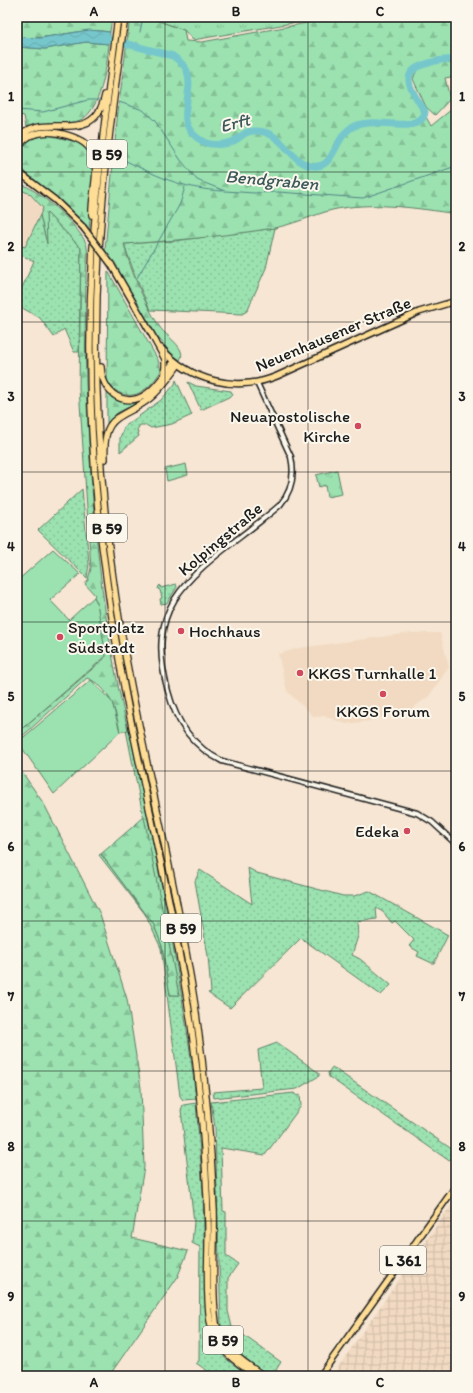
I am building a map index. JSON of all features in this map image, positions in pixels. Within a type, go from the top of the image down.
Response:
[{"type":"highway","name":"B 59","points":[[118,17],[120,28]]},
{"type":"highway","name":"B 59","points":[[124,17],[120,28],[117,48],[102,202],[97,319],[98,407],[109,549],[123,643],[180,920],[198,1032],[206,1096],[212,1168],[216,1323],[219,1334],[227,1347],[241,1360],[264,1376]]},
{"type":"highway","name":"B 59","points":[[117,48],[111,69],[94,223],[91,300],[91,387],[94,464],[101,538],[122,678],[167,892],[191,1027],[202,1124],[208,1252],[208,1304],[212,1329],[223,1351],[255,1376]]},
{"type":"highway","points":[[17,140],[24,132],[33,128],[43,126],[72,127],[89,122],[101,107],[111,69]]},
{"type":"highway","points":[[17,150],[27,138],[41,132],[74,138],[88,146],[93,154],[95,165],[92,208],[94,223]]},
{"type":"highway","points":[[97,319],[100,336],[102,376],[111,393],[125,399],[138,398],[151,390],[176,363]]},
{"type":"highway","points":[[154,339],[166,362],[164,375]]},
{"type":"highway","points":[[103,483],[105,470],[104,439],[109,426],[118,416],[151,396],[176,363]]},
{"type":"main road","points":[[17,161],[17,170]]},
{"type":"main road","name":"Neuenhausener Straße","points":[[17,170],[51,197],[83,227],[111,264],[154,339],[176,363],[199,376],[220,382],[238,384],[257,383],[283,374],[428,308],[456,301]]},
{"type":"main road","name":"L 361","points":[[320,1376],[456,1186]]},
{"type":"street","name":"Kolpingstraße","points":[[257,383],[291,457],[293,470],[291,486],[280,505],[188,580],[170,606],[163,625],[161,651],[165,682],[175,712],[184,730],[194,741],[218,759],[236,766],[417,813],[432,822],[456,844]]},
{"type":"shaded area","points":[[17,188],[30,194],[43,208],[25,248],[17,244]]},
{"type":"shaded area","points":[[411,633],[440,633],[449,667],[429,696],[405,714],[404,711],[369,721],[346,724],[325,716],[314,717],[287,691],[278,654],[299,648]]},
{"type":"shaded area","points":[[456,1198],[456,1376],[332,1376],[398,1281]]},
{"type":"green space","points":[[17,17],[112,17],[110,32],[87,31],[29,38],[17,37]]},
{"type":"green space","points":[[130,17],[148,17],[184,30],[186,41],[202,42],[340,17],[456,17],[456,57],[439,59],[421,65],[411,71],[409,77],[415,98],[431,126],[452,109],[456,122],[456,214],[394,206],[347,207],[318,214],[274,228],[199,238],[124,244],[130,265],[143,297],[159,326],[175,342],[181,351],[182,356],[180,360],[172,354],[154,333],[105,250],[117,120]]},
{"type":"green space","points":[[148,17],[328,17],[193,40],[184,30]]},
{"type":"green space","points":[[86,42],[109,44],[107,63],[101,87],[92,109],[86,117],[78,121],[26,127],[24,116],[17,114],[17,47],[45,49]]},
{"type":"green space","points":[[443,62],[456,64],[456,76],[445,78],[450,99],[435,115],[426,107],[413,79],[417,70],[424,66]]},
{"type":"green space","points":[[48,135],[81,143],[91,152],[94,170],[89,230],[21,168],[19,153],[24,144],[34,138]]},
{"type":"green space","points":[[17,182],[35,192],[56,208],[74,226],[87,246],[85,356],[91,470],[98,557],[110,644],[128,730],[120,732],[111,700],[101,687],[87,678],[17,741],[17,733],[104,659],[97,603],[94,597],[95,595],[85,584],[88,580],[91,568],[79,388],[81,248],[46,212],[47,244],[40,215],[43,208],[30,194],[17,188]]},
{"type":"green space","points":[[46,212],[81,248],[79,352],[74,352],[64,329],[54,337],[40,318],[17,305],[17,299],[34,261],[19,254],[22,246],[25,247],[40,215],[45,236]]},
{"type":"green space","points":[[275,228],[266,268],[247,311],[242,314],[150,310],[136,278],[124,244],[174,241]]},
{"type":"green space","points":[[108,271],[158,360],[161,371],[149,386],[136,394],[122,394],[114,390],[107,382]]},
{"type":"green space","points":[[176,380],[192,415],[172,424],[151,428],[146,425],[140,425],[137,430],[139,436],[120,452],[120,438],[124,427],[161,400],[175,384]]},
{"type":"green space","points":[[188,382],[196,386],[231,391],[233,395],[201,410]]},
{"type":"green space","points":[[107,393],[117,400],[137,403],[117,413],[107,423]]},
{"type":"green space","points":[[186,464],[188,475],[167,481],[165,469]]},
{"type":"green space","points":[[337,470],[342,494],[327,497],[325,485],[319,487],[316,475]]},
{"type":"green space","points":[[82,489],[89,563],[87,578],[38,530]]},
{"type":"green space","name":"Sportplatz Südstadt","points":[[53,549],[80,574],[50,600],[69,620],[94,597],[97,603],[106,656],[17,733],[17,581]]},
{"type":"green space","points":[[176,584],[177,587],[167,603],[161,604],[160,599],[162,598],[160,590],[158,589],[159,586],[160,585],[161,588]]},
{"type":"green space","name":"Sportplatz Südstadt","points":[[91,680],[112,702],[120,732],[54,794],[18,742]]},
{"type":"green space","points":[[129,729],[176,960],[196,1099],[183,1100],[180,1096],[161,948],[145,914],[99,855],[101,854],[154,925],[162,946],[170,995],[179,995],[126,730]]},
{"type":"green space","points":[[17,765],[44,804],[100,914],[127,999],[141,1088],[144,1167],[132,1238],[188,1251],[177,1278],[109,1376],[17,1376]]},
{"type":"green space","points":[[144,817],[179,995],[170,995],[162,946],[154,925],[101,854]]},
{"type":"green space","points":[[248,868],[257,873],[343,896],[354,896],[369,891],[448,935],[434,963],[432,963],[417,956],[419,952],[409,946],[414,940],[395,921],[392,923],[383,912],[376,908],[377,919],[357,922],[358,936],[352,955],[360,959],[391,985],[381,995],[301,938],[230,1008],[208,993],[211,992],[208,956],[195,881],[200,870],[252,904]]},
{"type":"green space","points":[[277,1043],[319,1073],[319,1076],[297,1089],[214,1098],[213,1092],[262,1088],[258,1050]]},
{"type":"green space","points":[[332,1067],[456,1152],[456,1157],[448,1160],[329,1077],[328,1073]]},
{"type":"green space","points":[[294,1093],[297,1096],[300,1095],[301,1106],[265,1155],[221,1148],[223,1211],[226,1212],[226,1256],[238,1264],[228,1278],[228,1311],[232,1327],[281,1362],[276,1370],[279,1376],[266,1376],[235,1350],[225,1338],[221,1327],[215,1127],[211,1102]]},
{"type":"green space","points":[[196,1103],[203,1190],[206,1315],[213,1338],[225,1358],[249,1376],[215,1376],[196,1363],[199,1361],[200,1247],[192,1243],[194,1222],[181,1110],[183,1105]]},
{"type":"water","points":[[89,30],[110,32],[109,44],[86,42],[45,49],[17,47],[17,37],[40,38]]},
{"type":"waterway","points":[[140,32],[143,17]]},
{"type":"waterway","name":"Erft","points":[[101,37],[173,56],[181,62],[187,71],[189,80],[186,109],[188,127],[194,135],[204,142],[212,144],[226,144],[247,132],[264,132],[279,140],[296,158],[310,166],[324,164],[329,159],[346,132],[352,127],[370,123],[405,124],[419,121],[423,118],[425,112],[412,91],[409,78],[411,73],[416,68],[426,64],[444,60],[456,60]]},
{"type":"waterway","name":"Bendgraben","points":[[17,110],[43,112],[88,100],[100,100]]},
{"type":"waterway","name":"Bendgraben","points":[[119,102],[143,110],[155,121],[180,159],[197,180],[225,191],[254,193],[278,192],[363,198],[456,166]]},
{"type":"waterway","points":[[118,157],[156,175],[181,184],[208,190],[223,191]]},
{"type":"waterway","points":[[137,278],[180,204],[185,187]]},
{"type":"place","name":"Neuapostolische Kirche","points":[[358,426]]},
{"type":"place","name":"Hochhaus","points":[[181,631]]},
{"type":"place","name":"Sportplatz Südstadt","points":[[60,637]]},
{"type":"place","name":"KKGS Turnhalle 1","points":[[300,673]]},
{"type":"place","name":"KKGS Forum","points":[[383,694]]},
{"type":"place","name":"Edeka","points":[[407,831]]}]
